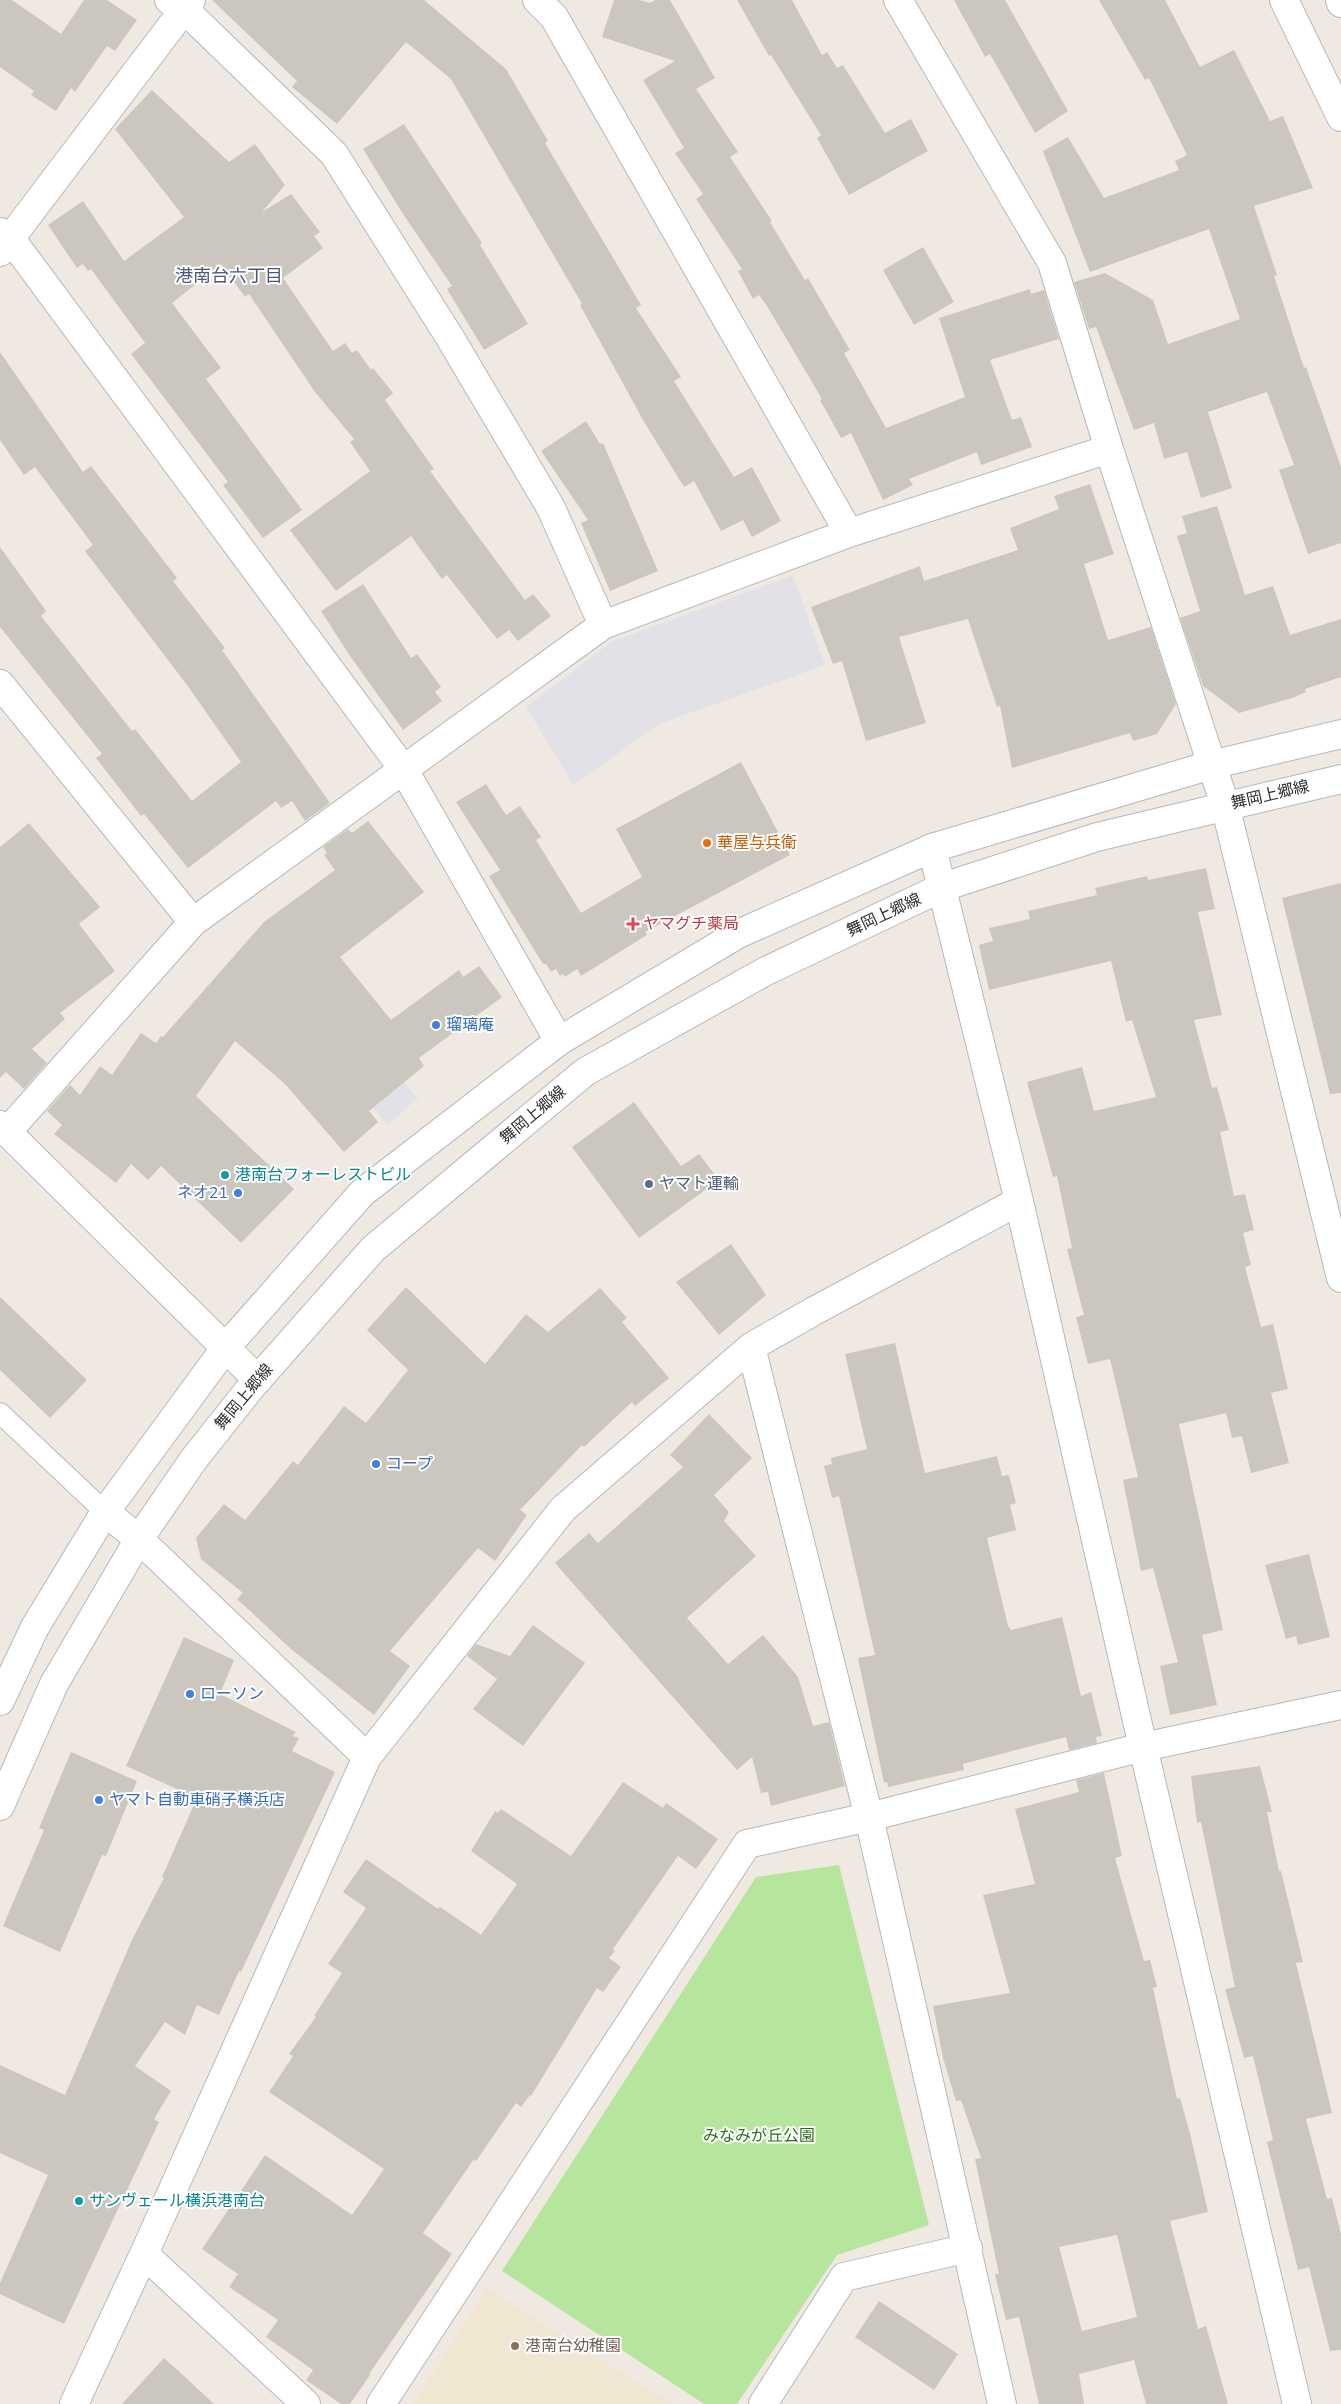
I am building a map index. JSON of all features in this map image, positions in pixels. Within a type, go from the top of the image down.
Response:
[{"type":"street","points":[[537,0],[554,17],[849,534]]},
{"type":"street","points":[[898,0],[1052,264],[1109,448],[1225,805],[1341,1278]]},
{"type":"street","points":[[1284,0],[1341,117]]},
{"type":"street","points":[[559,1041],[404,770],[4,241],[181,3],[334,154],[449,336],[551,508],[603,625]]},
{"type":"street","points":[[258,1380],[4,1128],[192,922],[603,625],[849,534],[1109,448]]},
{"type":"street","points":[[0,684],[192,922]]},
{"type":"street","points":[[0,1701],[35,1627],[105,1512],[226,1347],[362,1193],[559,1041],[738,934],[932,848],[1211,765],[1341,734]]},
{"type":"street","name":"舞岡上郷線","points":[[0,1806],[54,1684],[139,1539],[194,1460],[258,1380],[373,1249],[585,1072],[766,971],[942,887],[1097,838],[1341,778]]},
{"type":"street","points":[[932,848],[1019,1201],[1143,1747],[1297,2404]]},
{"type":"street","points":[[74,2404],[144,2254],[367,1757],[562,1509],[752,1347],[822,1306],[1019,1201]]},
{"type":"street","points":[[752,1347],[869,1817],[1002,2404]]},
{"type":"street","points":[[105,1512],[139,1539],[367,1757]]},
{"type":"street","points":[[381,2404],[747,1844],[869,1817],[1143,1747],[1341,1705]]},
{"type":"street","points":[[763,2404],[844,2277],[968,2248]]},
{"type":"street","points":[[144,2254],[306,2404]]},
{"type":"lane","points":[[0,1413],[105,1512]]},
{"type":"shaded area","points":[[793,575],[825,665],[659,724],[573,785],[526,707],[611,642]]},
{"type":"shaded area","points":[[395,1072],[418,1098],[387,1125],[369,1103]]},
{"type":"shaded area","name":"港南台幼稚園","points":[[487,2289],[672,2404],[413,2404]]},
{"type":"green space","name":"みなみが丘公園","points":[[839,1865],[929,2225],[837,2255],[737,2404],[704,2404],[502,2271],[756,1877]]},
{"type":"building","points":[[0,0],[12,0],[61,34],[84,0],[107,0],[137,20],[115,51],[107,46],[75,92],[71,88],[56,111],[31,95],[34,91],[0,67]]},
{"type":"building","points":[[212,0],[424,0],[506,69],[548,141],[545,143],[641,305],[636,308],[681,377],[674,381],[734,477],[752,467],[781,521],[752,537],[743,520],[721,531],[694,481],[684,487],[643,420],[580,305],[582,304],[451,79],[406,42],[337,124],[292,87],[297,81]]},
{"type":"building","points":[[614,0],[639,0],[650,3],[655,0],[670,0],[715,78],[696,89],[738,152],[730,157],[772,221],[770,222],[805,280],[808,278],[850,350],[844,353],[886,428],[965,397],[939,318],[1030,289],[1031,294],[1044,290],[1059,339],[990,360],[1012,420],[1021,417],[1032,447],[981,465],[977,452],[909,479],[913,485],[883,500],[851,433],[841,438],[820,400],[822,399],[767,306],[759,295],[753,299],[738,271],[742,269],[696,199],[703,194],[675,153],[684,148],[643,80],[675,61],[602,37]]},
{"type":"building","points":[[737,0],[792,0],[822,55],[827,52],[837,68],[843,65],[885,133],[911,119],[928,151],[849,195],[817,138],[821,135],[771,55],[769,56]]},
{"type":"building","points":[[954,0],[1005,0],[1068,111],[1035,133],[990,54],[985,57]]},
{"type":"building","points":[[1099,0],[1165,0],[1200,67],[1234,50],[1270,121],[1283,116],[1313,188],[1254,206],[1277,275],[1274,276],[1304,368],[1306,367],[1341,467],[1341,543],[1308,554],[1279,470],[1294,465],[1267,392],[1208,412],[1232,488],[1201,498],[1187,452],[1164,459],[1154,423],[1134,430],[1096,327],[1089,329],[1074,282],[1105,273],[1153,300],[1168,344],[1240,319],[1209,229],[1090,272],[1043,151],[1068,137],[1104,198],[1179,170],[1175,161],[1187,155],[1149,78],[1145,80]]},
{"type":"building","points":[[152,90],[229,162],[255,144],[285,185],[262,212],[291,194],[320,232],[314,236],[323,248],[283,278],[333,351],[345,343],[352,353],[357,350],[371,370],[373,368],[393,393],[385,400],[434,469],[430,471],[525,600],[533,594],[551,616],[518,641],[509,630],[497,639],[447,575],[442,579],[411,536],[336,591],[290,530],[370,471],[350,442],[354,439],[315,392],[249,294],[245,297],[221,264],[172,303],[221,368],[206,379],[302,510],[263,538],[223,485],[228,482],[131,354],[145,343],[91,269],[88,271],[83,264],[77,268],[48,225],[83,201],[124,261],[184,217],[115,129]]},
{"type":"building","points":[[404,124],[482,243],[480,245],[528,324],[484,350],[447,289],[452,286],[403,214],[363,149]]},
{"type":"building","points":[[923,247],[954,302],[914,325],[883,270]]},
{"type":"building","points":[[0,352],[83,472],[91,466],[177,578],[173,581],[225,648],[222,650],[330,803],[305,821],[292,801],[281,808],[276,801],[188,868],[144,814],[141,816],[96,758],[102,754],[0,627],[0,547],[46,611],[41,616],[132,731],[135,729],[192,801],[241,762],[187,685],[85,551],[93,545],[35,467],[24,475],[0,440]]},
{"type":"building","points":[[586,421],[600,444],[603,443],[658,571],[610,591],[581,523],[588,520],[541,451]]},
{"type":"building","points":[[1090,484],[1114,554],[1084,564],[1108,640],[1151,627],[1176,704],[1157,734],[1133,741],[1130,733],[1012,768],[1000,706],[997,707],[968,619],[899,637],[926,723],[866,741],[842,661],[833,664],[811,607],[920,566],[924,581],[1018,550],[1010,528],[1059,509],[1054,496]]},
{"type":"building","points":[[1217,506],[1245,595],[1273,586],[1290,635],[1341,619],[1341,677],[1305,689],[1306,692],[1292,698],[1239,713],[1203,686],[1180,618],[1200,611],[1177,536],[1187,533],[1182,516]]},
{"type":"building","points":[[363,584],[411,658],[417,654],[441,687],[435,692],[442,701],[403,730],[350,656],[321,611]]},
{"type":"building","points":[[741,762],[790,855],[645,932],[647,935],[581,976],[577,969],[565,977],[563,974],[560,976],[556,969],[551,972],[546,964],[543,964],[489,876],[500,870],[456,802],[486,784],[506,815],[520,806],[541,837],[536,840],[581,913],[642,877],[616,829]]},
{"type":"building","points":[[368,821],[424,892],[340,957],[391,1020],[459,970],[463,977],[479,966],[502,997],[419,1058],[424,1066],[369,1111],[378,1122],[344,1152],[285,1084],[235,1041],[196,1096],[294,1189],[241,1243],[161,1166],[148,1180],[131,1164],[116,1183],[54,1134],[62,1125],[47,1111],[70,1085],[80,1095],[100,1066],[112,1075],[141,1033],[156,1043],[161,1036],[163,1037],[264,922],[335,870],[324,855],[327,853],[323,847],[348,829],[352,833]]},
{"type":"building","points":[[29,823],[100,907],[79,924],[115,971],[60,1013],[65,1019],[32,1049],[47,1063],[24,1089],[6,1072],[0,1078],[0,847]]},
{"type":"building","points":[[1206,868],[1215,909],[1198,912],[1222,1015],[1194,1020],[1212,1088],[1217,1087],[1229,1130],[1220,1132],[1234,1196],[1245,1194],[1254,1230],[1243,1233],[1251,1265],[1245,1267],[1261,1327],[1273,1324],[1288,1389],[1271,1393],[1289,1463],[1251,1473],[1242,1436],[1232,1438],[1226,1413],[1179,1424],[1223,1630],[1202,1635],[1217,1705],[1170,1715],[1160,1666],[1178,1662],[1153,1568],[1141,1571],[1123,1480],[1138,1477],[1110,1359],[1088,1364],[1076,1317],[1084,1315],[1067,1249],[1072,1248],[1057,1176],[1053,1177],[1027,1082],[1082,1067],[1094,1111],[1156,1097],[1132,1020],[1126,1022],[1111,961],[989,990],[979,945],[993,941],[989,928],[1030,919],[1028,911],[1097,895],[1095,888],[1147,876],[1148,880]]},
{"type":"building","points":[[1341,883],[1341,1093],[1330,1094],[1282,898]]},
{"type":"building","points":[[634,1102],[681,1166],[699,1154],[719,1180],[639,1238],[572,1147]]},
{"type":"building","points":[[731,1244],[766,1295],[719,1335],[676,1282]]},
{"type":"building","points":[[406,1287],[485,1364],[526,1314],[548,1332],[600,1288],[627,1318],[622,1322],[669,1378],[635,1406],[632,1402],[584,1447],[582,1445],[520,1510],[527,1515],[495,1561],[478,1548],[390,1651],[410,1666],[374,1715],[291,1649],[237,1599],[243,1593],[201,1559],[196,1538],[224,1504],[245,1520],[293,1461],[298,1465],[344,1406],[366,1423],[408,1370],[367,1330]]},
{"type":"building","points":[[0,1297],[87,1380],[50,1418],[0,1370]]},
{"type":"building","points":[[895,1343],[925,1473],[997,1456],[1002,1476],[1009,1475],[1016,1503],[1010,1505],[1016,1530],[987,1538],[1008,1626],[1011,1630],[1062,1617],[1081,1696],[1091,1692],[1102,1736],[1096,1737],[1097,1743],[1069,1750],[1066,1737],[963,1764],[964,1770],[888,1787],[887,1782],[884,1783],[858,1658],[875,1655],[839,1496],[832,1498],[824,1466],[832,1464],[831,1458],[867,1449],[845,1354]]},
{"type":"building","points":[[709,1414],[752,1458],[714,1495],[729,1512],[724,1521],[756,1556],[687,1618],[728,1664],[763,1635],[798,1677],[813,1726],[829,1722],[845,1786],[771,1806],[768,1792],[761,1793],[752,1757],[737,1770],[555,1563],[589,1533],[598,1543],[683,1467],[670,1455]]},
{"type":"building","points":[[1309,1554],[1330,1637],[1298,1645],[1296,1636],[1286,1639],[1265,1565]]},
{"type":"building","points":[[533,1625],[585,1663],[523,1746],[473,1709],[497,1679],[467,1656],[476,1644],[510,1656]]},
{"type":"building","points":[[184,1637],[234,1660],[220,1694],[296,1732],[293,1736],[299,1738],[292,1751],[335,1772],[219,2015],[197,2005],[185,2035],[165,2022],[135,2066],[171,2091],[154,2119],[159,2122],[64,2324],[0,2294],[0,2283],[48,2175],[0,2153],[0,2065],[65,2095],[132,1940],[164,1878],[162,1877],[197,1798],[126,1766]]},
{"type":"building","points":[[71,1752],[137,1781],[106,1856],[102,1855],[60,1952],[3,1926],[44,1830],[39,1828]]},
{"type":"building","points":[[1260,1766],[1272,1812],[1267,1812],[1279,1871],[1281,1871],[1303,1962],[1296,1963],[1332,2113],[1306,2119],[1327,2199],[1332,2198],[1341,2234],[1341,2350],[1330,2351],[1309,2267],[1298,2270],[1267,2142],[1273,2140],[1253,2056],[1244,2058],[1225,1989],[1235,1987],[1201,1822],[1197,1823],[1191,1776]]},
{"type":"building","points":[[1104,1773],[1122,1856],[1115,1858],[1144,1961],[1150,1960],[1157,1987],[1153,1988],[1177,2099],[1180,2098],[1190,2133],[1208,2212],[1170,2221],[1198,2329],[1206,2326],[1228,2404],[1146,2404],[1134,2360],[1079,2374],[1084,2404],[1039,2404],[1019,2317],[1006,2320],[995,2274],[999,2274],[975,2159],[981,2158],[961,2100],[956,2101],[943,2058],[933,2006],[1010,1993],[983,1895],[1035,1884],[1015,1809],[1079,1792],[1076,1780]],"holes":[[[1117,2235],[1137,2317],[1082,2331],[1059,2247]]]},
{"type":"building","points":[[623,1782],[663,1808],[666,1803],[718,1839],[696,1869],[678,1856],[613,1949],[615,1951],[609,1958],[621,1967],[603,1992],[597,1988],[531,2096],[521,2107],[516,2103],[476,2161],[474,2159],[423,2233],[452,2254],[350,2404],[341,2404],[306,2380],[313,2370],[266,2337],[278,2320],[229,2287],[238,2274],[202,2249],[265,2155],[352,2215],[384,2169],[269,2092],[293,2056],[289,2054],[316,2017],[314,2016],[342,1973],[328,1964],[366,1908],[343,1892],[366,1859],[438,1909],[440,1907],[481,1935],[517,1884],[471,1851],[495,1811],[498,1813],[501,1809],[571,1856]]},
{"type":"building","points":[[879,2301],[958,2354],[934,2390],[855,2337]]},
{"type":"building","points":[[164,2358],[184,2376],[214,2404],[122,2404]]},
{"type":"place","name":"華屋与兵衛","points":[[707,843]]},
{"type":"place","name":"ヤマグチ薬局","points":[[633,924]]},
{"type":"place","name":"瑠璃庵","points":[[436,1025]]},
{"type":"place","name":"港南台フォーレストビル","points":[[225,1175]]},
{"type":"place","name":"ヤマト運輸","points":[[649,1184]]},
{"type":"place","name":"ネオ21","points":[[238,1193]]},
{"type":"place","name":"コープ","points":[[376,1464]]},
{"type":"place","name":"ローソン","points":[[190,1694]]},
{"type":"place","name":"ヤマト自動車硝子横浜店","points":[[99,1800]]},
{"type":"place","name":"サンヴェール横浜港南台","points":[[79,2201]]},
{"type":"place","name":"港南台幼稚園","points":[[515,2346]]},
{"type":"district","name":"港南台六丁目","points":[[229,276]]}]
